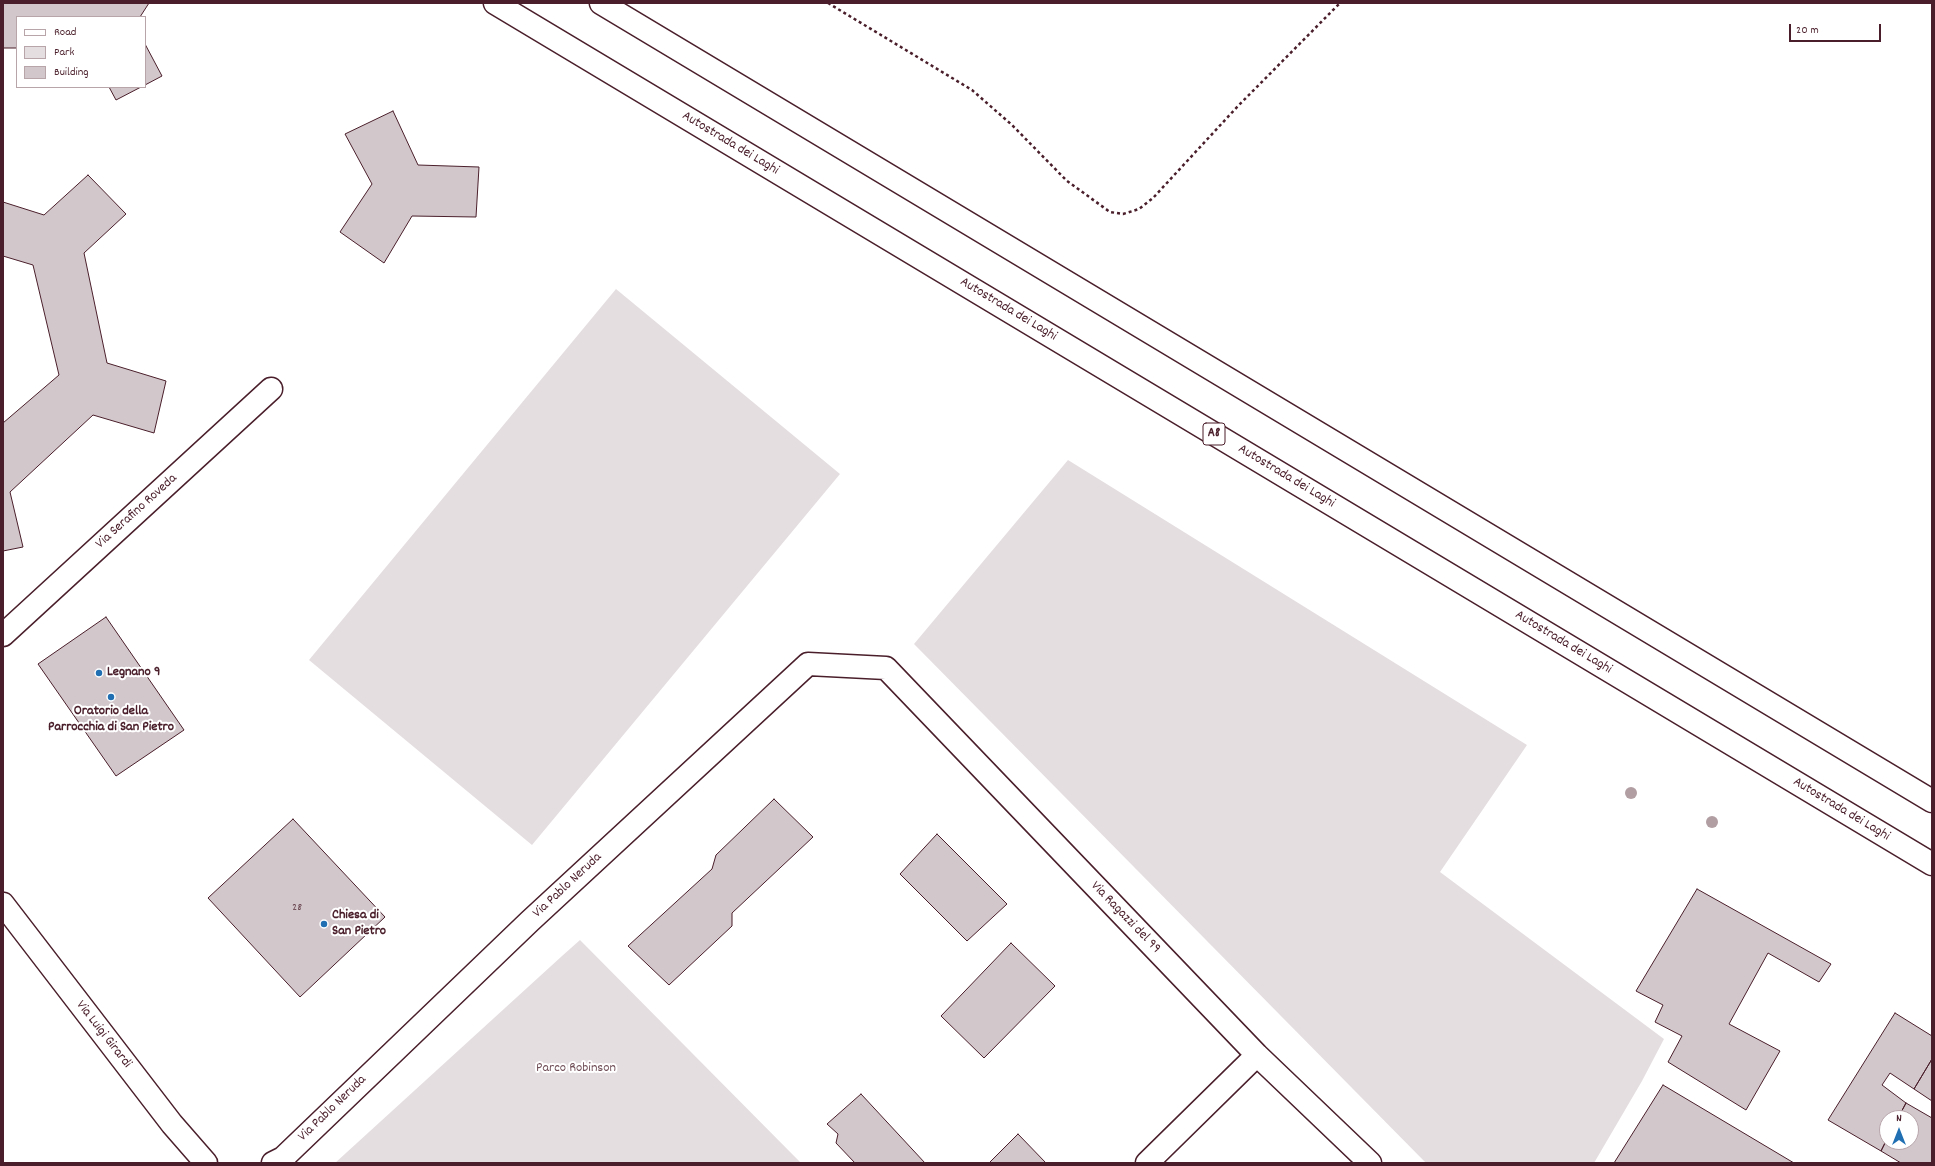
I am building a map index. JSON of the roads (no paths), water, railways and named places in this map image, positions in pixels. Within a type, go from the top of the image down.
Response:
[{"type":"main road","name":"Autostrada dei Laghi","points":[[495,3],[1932,864]]},
{"type":"main road","points":[[601,3],[1932,800]]},
{"type":"main road","name":"Via Serafino Roveda","points":[[3,635],[271,389]]},
{"type":"main road","name":"Via Pablo Neruda","points":[[273,1163],[282,1158],[530,922],[808,664],[886,668]]},
{"type":"main road","name":"Via Ragazzi del 99","points":[[886,668],[1257,1055],[1370,1163]]},
{"type":"main road","name":"Via Luigi Girardi","points":[[3,904],[172,1124],[206,1163]]},
{"type":"main road","points":[[1147,1163],[1257,1055]]},
{"type":"place","name":"Legnano 9","points":[[99,673]]},
{"type":"place","name":"Oratorio della Parrocchia di San Pietro","points":[[111,697]]},
{"type":"place","name":"Chiesa di San Pietro","points":[[324,924]]},
{"type":"park label","name":"Parco Robinson","points":[[576,1069]]}]
